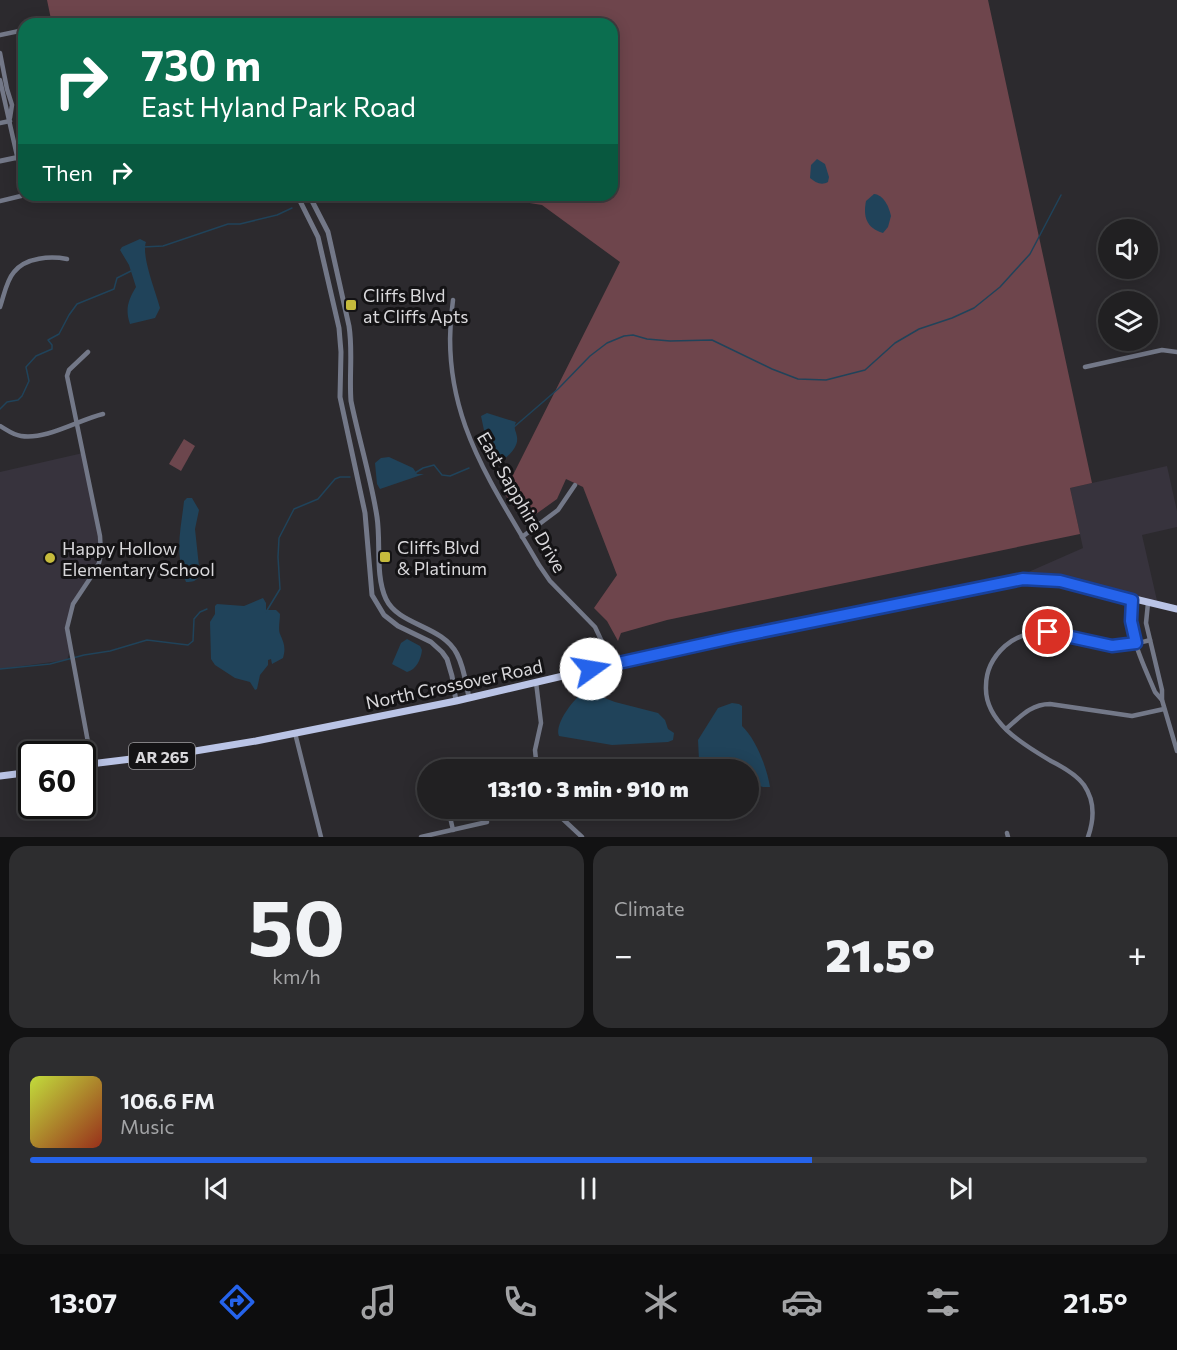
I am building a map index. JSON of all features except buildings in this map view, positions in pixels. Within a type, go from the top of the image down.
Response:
[{"type":"main road","name":"North Crossover Road","points":[[96,763],[231,746],[456,701],[742,636],[1023,579],[1060,581],[1177,609]]},
{"type":"main road","points":[[0,776],[18,773]]},
{"type":"street","points":[[0,35],[18,31]]},
{"type":"street","points":[[0,52],[12,105],[10,121]]},
{"type":"street","points":[[0,80],[18,146]]},
{"type":"street","points":[[0,123],[10,121]]},
{"type":"street","points":[[0,161],[18,157]]},
{"type":"street","points":[[0,201],[18,197]]},
{"type":"street","points":[[300,201],[318,237],[339,328],[340,397],[365,513],[372,595],[384,615],[398,626],[430,642],[442,652],[452,676],[456,701]]},
{"type":"street","points":[[312,201],[328,232],[352,340],[349,383],[351,401],[377,516],[382,589],[392,607],[403,616],[442,636],[456,652],[462,666],[469,698]]},
{"type":"street","points":[[0,307],[13,273],[27,262],[53,257],[68,259]]},
{"type":"street","points":[[0,282],[7,285]]},
{"type":"street","name":"East Sapphire Drive","points":[[453,300],[450,345],[452,372],[460,412],[478,460],[550,581],[595,627],[604,646],[609,665]]},
{"type":"street","points":[[1085,366],[1162,350],[1177,352]]},
{"type":"street","points":[[88,352],[69,370],[67,376],[102,544],[96,570],[77,597],[70,612],[67,628],[88,741]]},
{"type":"street","points":[[0,426],[12,433],[27,436],[69,428],[84,418],[103,414]]},
{"type":"street","points":[[522,537],[558,510],[575,485]]},
{"type":"street","points":[[1132,600],[1131,621],[1136,643],[1155,692],[1162,700]]},
{"type":"street","points":[[1148,603],[1145,615],[1162,690],[1164,709],[1177,751]]},
{"type":"street","points":[[1088,837],[1093,817],[1092,804],[1084,784],[1068,770],[1022,744],[1006,729],[991,710],[986,686],[988,670],[996,656],[1013,640],[1029,633],[1048,632],[1112,646],[1150,640]]},
{"type":"street","points":[[536,682],[541,723],[535,750],[536,759]]},
{"type":"street","points":[[1006,729],[1027,711],[1042,704],[1132,716],[1164,709]]},
{"type":"street","points":[[295,733],[321,837]]},
{"type":"street","points":[[450,819],[453,830]]},
{"type":"street","points":[[563,819],[582,837]]},
{"type":"street","points":[[421,837],[487,822]]},
{"type":"shaded area","points":[[47,0],[988,0],[1092,483],[1070,488],[1080,534],[667,620],[621,633],[618,641],[607,621],[594,608],[617,575],[583,487],[566,479],[557,499],[525,522],[504,493],[620,262],[542,205],[517,201],[618,201],[618,18],[51,18]]},
{"type":"shaded area","points":[[184,439],[195,446],[181,471],[169,464]]},
{"type":"shaded area","name":"Happy Hollow Elementary School","points":[[83,453],[100,536],[99,563],[77,597],[68,620],[70,650],[67,660],[0,669],[0,472]]},
{"type":"shaded area","points":[[1167,466],[1177,511],[1177,527],[1142,535],[1158,605],[1060,581],[1006,582],[1083,548],[1070,488]]},
{"type":"water","points":[[817,159],[825,164],[829,177],[828,182],[823,184],[810,178],[811,165]]},
{"type":"water","points":[[874,194],[883,199],[891,216],[888,227],[883,233],[869,225],[867,221],[866,201]]},
{"type":"water","points":[[140,239],[146,242],[147,265],[160,308],[155,318],[130,324],[128,305],[136,287],[129,265],[120,250]]},
{"type":"water","points":[[487,413],[516,422],[516,445],[507,457],[496,464],[488,457],[481,416]]},
{"type":"water","points":[[389,457],[413,468],[417,474],[424,474],[380,489],[377,484],[375,463],[381,458]]},
{"type":"water","points":[[192,498],[199,510],[195,529],[200,576],[194,581],[186,582],[180,561],[179,541],[184,501]]},
{"type":"water","points":[[263,598],[266,610],[276,610],[280,614],[279,632],[284,651],[283,658],[272,664],[271,659],[268,660],[268,665],[260,675],[255,690],[250,682],[235,678],[215,665],[211,659],[210,622],[217,604],[244,606]]},
{"type":"water","points":[[407,639],[420,646],[422,650],[418,664],[407,672],[392,664],[401,643]]},
{"type":"water","points":[[586,691],[615,702],[658,713],[665,720],[668,729],[674,733],[673,740],[612,745],[559,736],[558,731],[566,711],[576,698]]},
{"type":"water","points":[[732,703],[742,706],[742,726],[752,738],[760,754],[770,787],[759,786],[759,759],[699,759],[698,740],[718,708]]},
{"type":"waterway","points":[[514,427],[558,389],[590,356],[607,343],[624,336],[633,335],[670,341],[712,340],[798,379],[826,380],[865,370],[895,343],[919,329],[974,308],[1000,287],[1030,254],[1061,195]]},
{"type":"waterway","points":[[143,247],[163,246],[228,224],[240,224],[277,215],[292,208]]},
{"type":"waterway","points":[[0,409],[7,402],[18,400],[22,396],[29,381],[26,367],[36,356],[52,349],[48,340],[59,334],[77,304],[114,289],[117,278],[131,271]]},
{"type":"waterway","points":[[415,473],[434,465],[442,475],[450,476],[469,468]]},
{"type":"waterway","points":[[266,612],[280,589],[279,538],[294,509],[318,499],[335,479],[350,477]]},
{"type":"waterway","points":[[0,669],[50,664],[147,640],[188,645],[193,641],[194,619],[200,612],[207,609]]},
{"type":"place","name":"Cliffs Blvd at Cliffs Apts","points":[[351,305]]},
{"type":"place","name":"Cliffs Blvd & Platinum","points":[[385,557]]},
{"type":"place","name":"Happy Hollow Elementary School","points":[[50,558]]},
{"type":"route","points":[[591,669],[678,649],[1023,579],[1060,581],[1132,600],[1130,610],[1132,634],[1136,643],[1112,646],[1048,632]]}]
